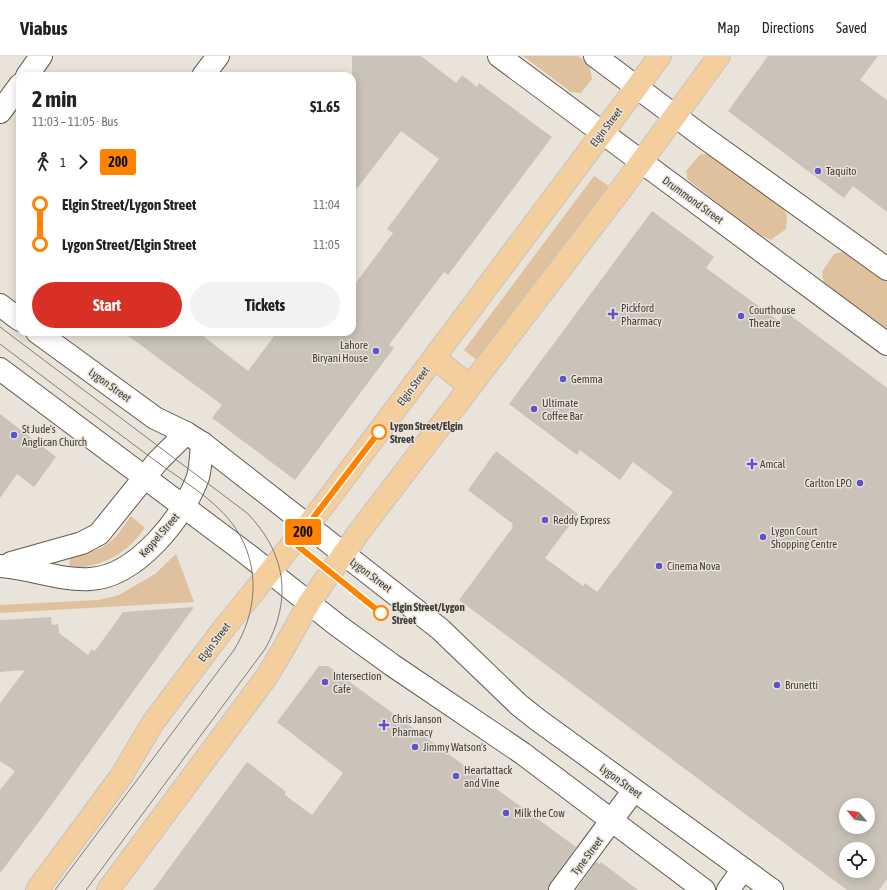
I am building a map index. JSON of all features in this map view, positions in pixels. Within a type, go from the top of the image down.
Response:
[{"type":"main road","name":"Elgin Street","points":[[37,890],[122,775],[152,724],[242,604],[308,526],[660,56]]},
{"type":"main road","points":[[108,890],[268,674],[309,603],[342,554],[641,162],[719,56]]},
{"type":"main road","points":[[434,358],[470,386]]},
{"type":"street","points":[[30,72],[41,56]]},
{"type":"street","points":[[206,72],[218,56]]},
{"type":"street","name":"Drummond Street","points":[[499,56],[887,344]]},
{"type":"street","points":[[595,56],[702,136],[887,270]]},
{"type":"street","points":[[0,112],[16,90]]},
{"type":"street","points":[[0,305],[16,317]]},
{"type":"street","name":"Lygon Street","points":[[42,336],[154,418],[194,438],[440,629],[538,720],[772,890]]},
{"type":"street","points":[[0,369],[392,665],[500,738],[704,890]]},
{"type":"street","name":"Keppel Street","points":[[194,438],[198,475],[183,506],[162,534],[144,553],[120,571],[107,577],[90,579],[73,578],[30,569],[0,566],[77,545],[94,538],[103,530],[157,462],[194,438]]},
{"type":"street","name":"Tyne Street","points":[[560,890],[634,790]]},
{"type":"street","points":[[728,890],[743,869]]},
{"type":"shaded area","points":[[523,56],[578,56],[589,64],[592,79],[581,93],[571,92]]},
{"type":"shaded area","points":[[701,154],[712,155],[784,210],[787,216],[786,229],[771,240],[757,233],[688,180],[686,171]]},
{"type":"shaded area","points":[[594,176],[609,186],[478,361],[464,350]]},
{"type":"shaded area","points":[[848,251],[887,280],[887,331],[824,286],[822,272],[834,254]]},
{"type":"shaded area","points":[[131,516],[145,528],[122,552],[95,565],[73,568],[69,565],[71,556],[93,551],[107,545],[118,534]]},
{"type":"shaded area","points":[[176,554],[194,602],[0,613],[0,605],[98,600],[119,595],[155,574]]},
{"type":"building","points":[[352,56],[421,56],[456,83],[462,75],[477,87],[479,83],[552,137],[448,275],[444,272],[389,345],[394,348],[295,480],[212,418],[222,405],[128,336],[203,336],[248,371],[274,336],[356,336],[356,283],[393,233],[387,229],[439,159],[401,131],[356,190],[356,72],[352,72]]},
{"type":"building","points":[[768,56],[878,56],[860,80],[887,100],[887,212],[853,186],[844,198],[728,111]]},
{"type":"building","points":[[652,211],[714,257],[706,268],[779,321],[786,312],[887,388],[887,879],[879,890],[847,890],[459,600],[513,527],[511,526],[513,524],[468,490],[496,451],[578,514],[545,558],[583,586],[585,583],[597,592],[673,492],[633,462],[620,480],[580,450],[577,455],[509,404]]},
{"type":"building","name":"St Jude's Anglican Church","points":[[0,414],[56,457],[34,487],[17,474],[0,498]]},
{"type":"building","points":[[194,607],[44,815],[0,873],[0,790],[15,771],[0,761],[0,703],[25,670],[0,672],[0,620],[51,617],[52,625],[58,624],[59,633],[88,655],[92,649],[95,651],[123,612]]},
{"type":"building","points":[[319,666],[328,666],[576,847],[550,883],[548,890],[153,890],[247,762],[285,791],[285,795],[312,815],[343,773],[277,722]]},
{"type":"building","points":[[596,862],[600,864],[601,862],[638,890],[576,890]]},
{"type":"tram line","points":[[0,327],[247,513],[260,528],[270,544],[277,560],[281,577],[282,595],[279,612],[274,630],[265,649],[86,890]]},
{"type":"tram line","points":[[0,344],[57,388],[198,491],[219,509],[236,529],[244,544],[252,574],[253,590],[248,621],[234,650],[55,890]]},
{"type":"bus line","name":"200","points":[[379,432],[294,543],[381,613]]},
{"type":"place","name":"Taquito","points":[[818,171]]},
{"type":"place","name":"Pickford Pharmacy","points":[[613,314]]},
{"type":"place","name":"Courthouse Theatre","points":[[741,316]]},
{"type":"place","name":"Lahore Biryani House","points":[[376,351]]},
{"type":"place","name":"Gemma","points":[[563,379]]},
{"type":"place","name":"Ultimate Coffee Bar","points":[[534,409]]},
{"type":"place","name":"Lygon Street/Elgin Street","points":[[379,432]]},
{"type":"place","name":"St Jude's Anglican Church","points":[[14,435]]},
{"type":"place","name":"Amcal","points":[[752,464]]},
{"type":"place","name":"Carlton LPO","points":[[860,483]]},
{"type":"place","name":"Reddy Express","points":[[545,520]]},
{"type":"place","name":"Lygon Court Shopping Centre","points":[[763,537]]},
{"type":"place","name":"Cinema Nova","points":[[659,566]]},
{"type":"place","name":"Elgin Street/Lygon Street","points":[[381,613]]},
{"type":"place","name":"Intersection Cafe","points":[[325,682]]},
{"type":"place","name":"Brunetti","points":[[777,685]]},
{"type":"place","name":"Chris Janson Pharmacy","points":[[384,725]]},
{"type":"place","name":"Jimmy Watson's","points":[[415,747]]},
{"type":"place","name":"Heartattack and Vine","points":[[456,776]]},
{"type":"place","name":"Milk the Cow","points":[[506,813]]}]
